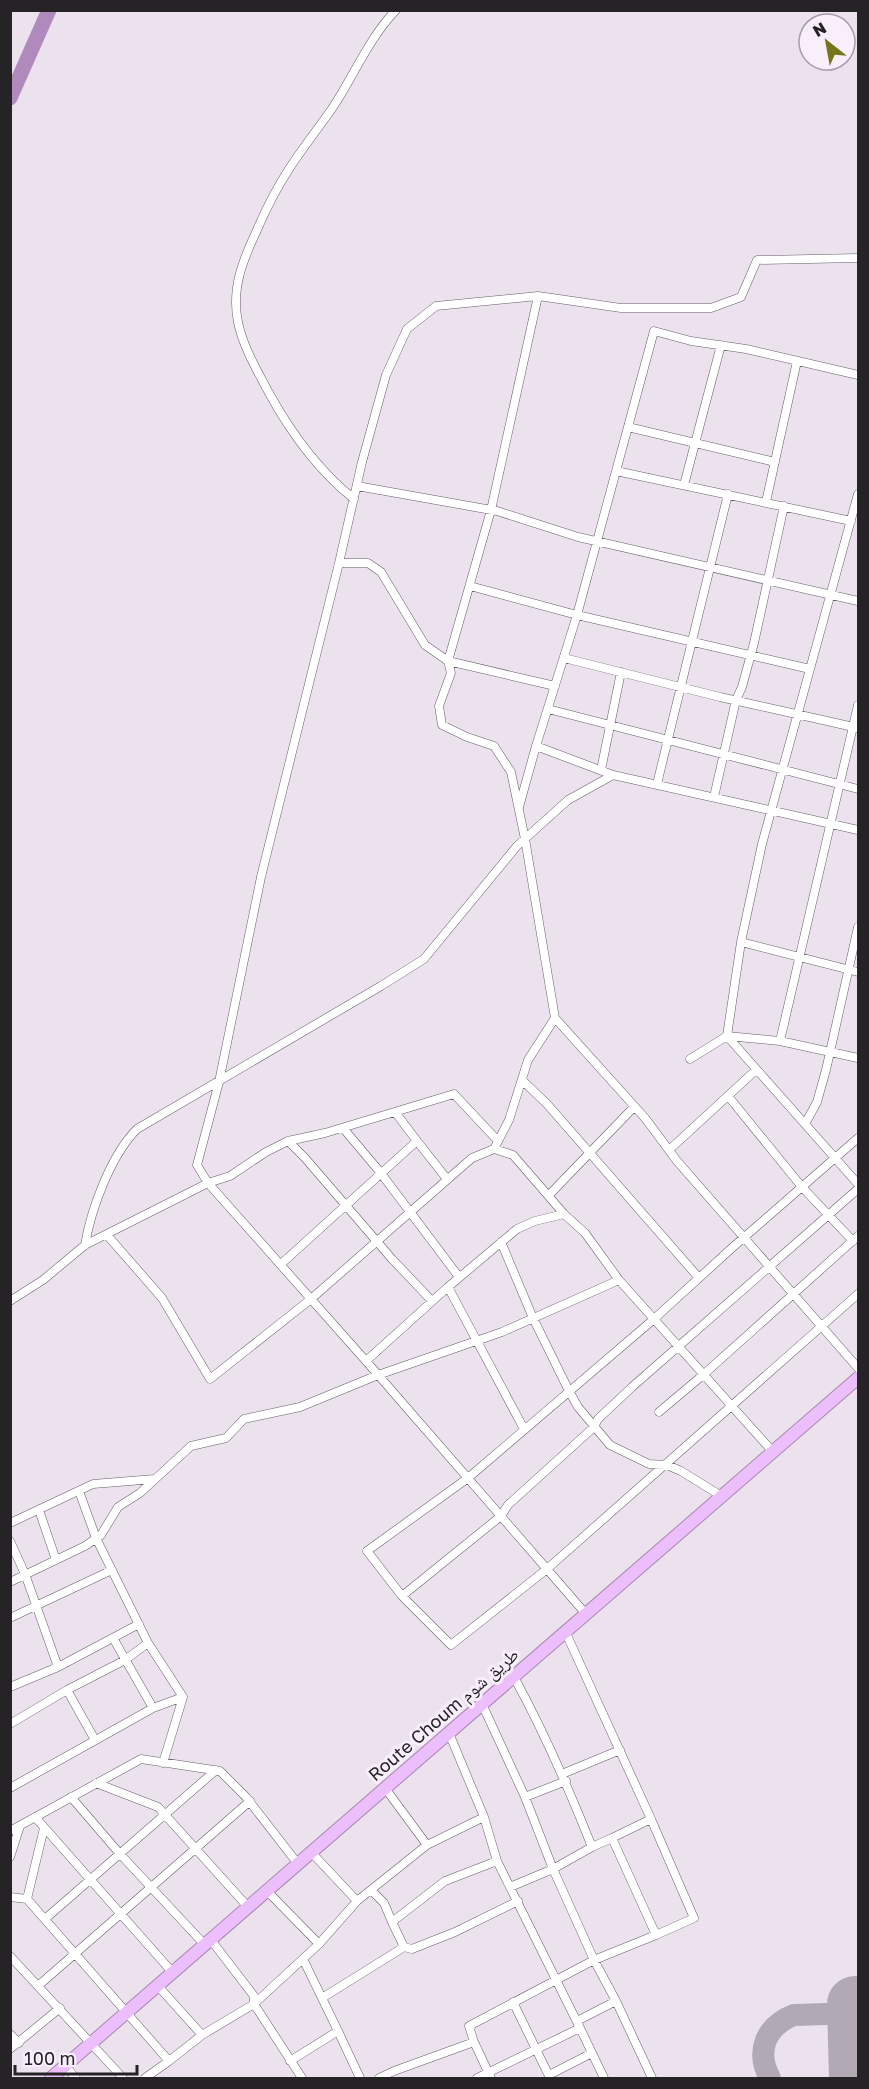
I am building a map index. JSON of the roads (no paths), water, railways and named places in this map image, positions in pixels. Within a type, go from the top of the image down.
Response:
[{"type":"highway","name":"Route Choum طريق شوم","points":[[51,2079],[858,1378]]},
{"type":"street","points":[[354,499],[335,484],[322,469],[272,398],[241,334],[236,310],[237,286],[242,263],[277,188],[348,84],[376,36],[396,10]]},
{"type":"street","points":[[586,1614],[208,1183],[197,1165],[219,1082],[261,878],[357,486],[386,375],[407,329],[436,306],[538,296],[621,308],[711,308],[741,297],[757,260],[858,258]]},
{"type":"street","points":[[538,296],[491,510],[448,661],[451,673],[439,706],[442,724],[466,737],[494,746],[511,772],[525,839],[555,1018],[858,1368]]},
{"type":"street","points":[[519,809],[598,541],[654,330],[691,341],[721,345],[858,375]]},
{"type":"street","points":[[684,485],[721,345]]},
{"type":"street","points":[[766,502],[796,361]]},
{"type":"street","points":[[628,427],[775,462]]},
{"type":"street","points":[[616,471],[850,521]]},
{"type":"street","points":[[357,486],[491,510],[598,541],[858,601]]},
{"type":"street","points":[[657,784],[728,494]]},
{"type":"street","points":[[726,1036],[741,942],[762,844],[858,494]]},
{"type":"street","points":[[714,797],[736,700],[751,656],[784,506]]},
{"type":"street","points":[[339,563],[368,563],[381,572],[425,645],[448,661],[555,686]]},
{"type":"street","points":[[470,586],[577,615],[810,669]]},
{"type":"street","points":[[564,658],[856,727]]},
{"type":"street","points":[[601,770],[621,672]]},
{"type":"street","points":[[780,1041],[840,785],[856,727],[858,705]]},
{"type":"street","points":[[548,709],[858,789]]},
{"type":"street","points":[[536,746],[613,774],[858,830]]},
{"type":"street","points":[[85,1245],[89,1220],[126,1141],[137,1129],[424,959],[525,839],[568,800],[613,774]]},
{"type":"street","points":[[805,1124],[817,1102],[858,927]]},
{"type":"street","points":[[741,942],[858,972]]},
{"type":"street","points":[[107,1235],[162,1298],[210,1379],[311,1299],[472,1158],[496,1145],[509,1120],[528,1060],[555,1018]]},
{"type":"street","points":[[726,1036],[858,1184]]},
{"type":"street","points":[[690,1059],[726,1036],[780,1041],[858,1058]]},
{"type":"street","points":[[669,1150],[756,1070]]},
{"type":"street","points":[[522,1081],[547,1104],[699,1278]]},
{"type":"street","points":[[10,1301],[43,1280],[85,1245],[208,1183],[230,1176],[266,1152],[288,1141],[343,1128],[454,1094],[496,1145],[513,1155],[564,1215],[585,1233],[619,1280],[773,1452]]},
{"type":"street","points":[[659,1412],[855,1239],[802,1187],[728,1096]]},
{"type":"street","points":[[549,1195],[634,1107]]},
{"type":"street","points":[[396,1112],[447,1179]]},
{"type":"street","points":[[343,1128],[380,1172],[459,1277]]},
{"type":"street","points":[[858,1138],[654,1319],[468,1478],[367,1551],[402,1596],[451,1645],[547,1569],[858,1294]]},
{"type":"street","points":[[288,1141],[432,1301]]},
{"type":"street","points":[[281,1264],[380,1172],[417,1141]]},
{"type":"street","points":[[402,1596],[501,1516],[508,1505],[594,1427],[598,1419],[858,1189]]},
{"type":"street","points":[[366,1361],[459,1277],[517,1229],[535,1221],[564,1215]]},
{"type":"street","points":[[501,1242],[532,1318],[578,1407],[594,1427],[610,1445],[620,1452],[649,1464],[667,1464],[723,1497]]},
{"type":"street","points":[[10,1581],[85,1546],[101,1535],[118,1507],[140,1493],[191,1446],[226,1438],[244,1419],[300,1407],[378,1375],[477,1341],[619,1280]]},
{"type":"street","points":[[448,1287],[524,1430]]},
{"type":"street","points":[[10,1523],[93,1484],[155,1479]]},
{"type":"street","points":[[79,1491],[96,1538],[148,1642],[183,1697],[164,1763]]},
{"type":"street","points":[[39,1510],[56,1560]]},
{"type":"street","points":[[10,1540],[26,1574],[58,1667]]},
{"type":"street","points":[[10,1618],[112,1570]]},
{"type":"street","points":[[10,1687],[58,1667],[139,1624]]},
{"type":"street","points":[[490,2076],[469,2026],[594,1960],[694,1918],[566,1632]]},
{"type":"street","points":[[113,1638],[153,1708]]},
{"type":"street","points":[[10,1724],[67,1690],[125,1660],[148,1642]]},
{"type":"street","points":[[514,1677],[564,1777],[592,1847]]},
{"type":"street","points":[[67,1690],[95,1740]]},
{"type":"street","points":[[10,1778],[13,1787],[153,1708],[183,1697]]},
{"type":"street","points":[[482,1704],[525,1797],[553,1869],[594,1960],[616,2001],[652,2079]]},
{"type":"street","points":[[449,1733],[484,1817],[497,1861],[604,2079]]},
{"type":"street","points":[[525,1797],[620,1750]]},
{"type":"street","points":[[10,1831],[141,1759],[220,1771],[250,1801],[298,1864]]},
{"type":"street","points":[[45,1919],[216,1770]]},
{"type":"street","points":[[96,1783],[158,1807],[248,1907]]},
{"type":"street","points":[[385,1788],[427,1845]]},
{"type":"street","points":[[71,1797],[151,1888],[208,1942],[254,1996],[254,2004],[302,2079]]},
{"type":"street","points":[[39,1985],[250,1801]]},
{"type":"street","points":[[34,1817],[173,1973]]},
{"type":"street","points":[[145,2079],[202,2035],[254,2004],[319,1944],[357,1901],[427,1845],[484,1817]]},
{"type":"street","points":[[510,1887],[553,1869],[592,1847],[651,1820]]},
{"type":"street","points":[[10,1857],[20,1826]]},
{"type":"street","points":[[27,1899],[44,1828]]},
{"type":"street","points":[[612,1838],[656,1935]]},
{"type":"street","points":[[311,1852],[357,1901]]},
{"type":"street","points":[[392,1922],[445,1881],[497,1861]]},
{"type":"street","points":[[267,1891],[319,1944]]},
{"type":"street","points":[[372,1891],[384,1903],[404,1947]]},
{"type":"street","points":[[10,1897],[27,1899],[169,2061]]},
{"type":"street","points":[[322,1998],[404,1947],[412,1949],[444,1937],[518,1901]]},
{"type":"street","points":[[10,1956],[92,2042],[123,2079]]},
{"type":"street","points":[[303,1959],[360,2079]]},
{"type":"street","points":[[158,1986],[202,2035]]},
{"type":"street","points":[[477,2079],[490,2076],[616,2001]]},
{"type":"street","points":[[513,2002],[550,2077],[592,2052]]},
{"type":"street","points":[[10,2049],[60,2008]]},
{"type":"street","points":[[290,2061],[338,2031]]},
{"type":"street","points":[[10,2034],[19,2043]]},
{"type":"street","points":[[379,2079],[394,2071],[474,2042]]},
{"type":"street","points":[[65,2066],[76,2079]]},
{"type":"waterway","points":[[10,98],[49,10]]}]
